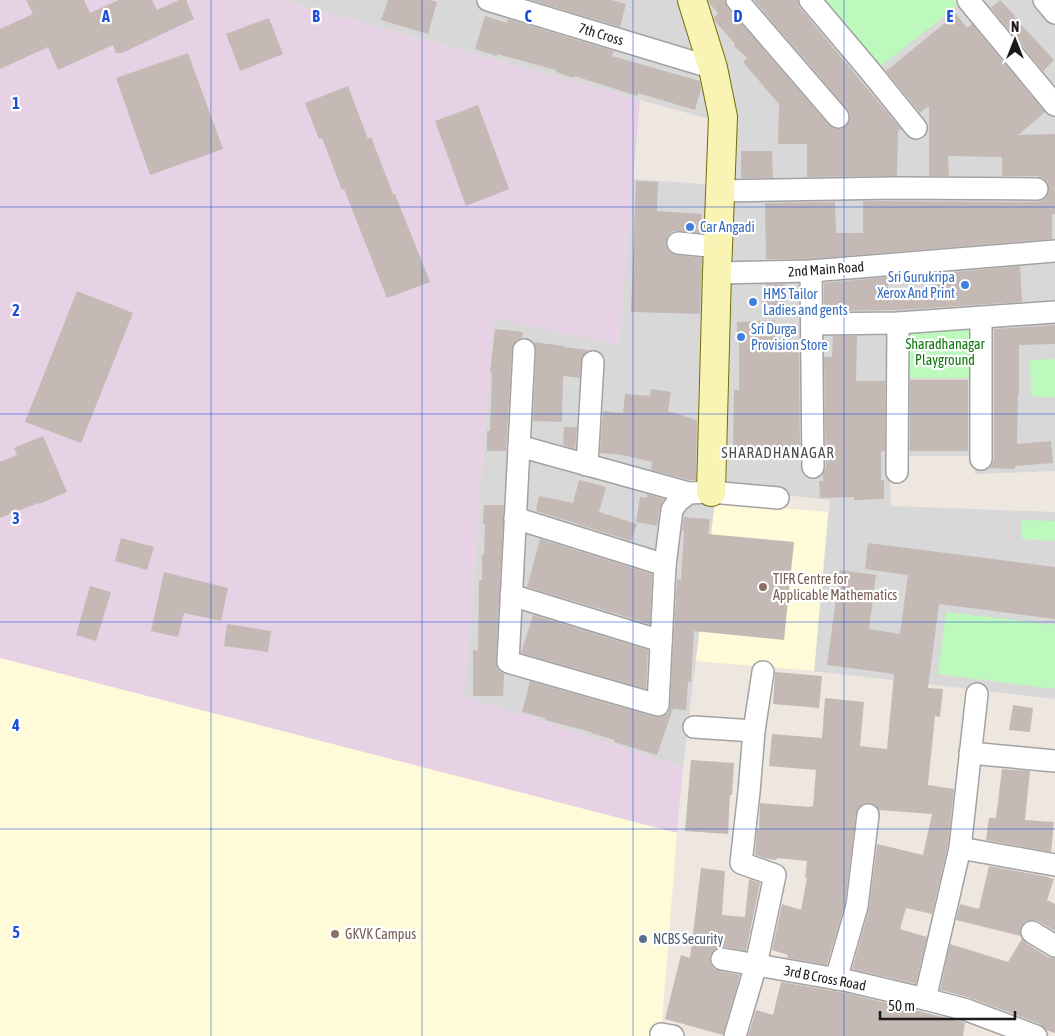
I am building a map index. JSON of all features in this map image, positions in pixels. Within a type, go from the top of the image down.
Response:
[{"type":"street","name":"7th Cross","points":[[488,0],[713,68]]},
{"type":"street","points":[[692,0],[713,68],[722,116],[717,260],[700,493]]},
{"type":"street","points":[[737,0],[838,117]]},
{"type":"street","points":[[810,0],[916,128]]},
{"type":"street","points":[[968,0],[1055,105]]},
{"type":"street","points":[[1044,0],[1055,13]]},
{"type":"street","points":[[719,191],[894,188],[1037,189]]},
{"type":"street","name":"2nd Main Road","points":[[678,243],[717,260],[812,271],[1055,251]]},
{"type":"street","points":[[812,271],[813,467]]},
{"type":"street","points":[[813,324],[898,323],[1055,312]]},
{"type":"street","points":[[981,318],[981,459]]},
{"type":"street","points":[[897,472],[898,323]]},
{"type":"street","points":[[524,350],[508,662],[658,705],[665,565],[672,510],[678,501],[700,493]]},
{"type":"street","points":[[587,465],[593,362]]},
{"type":"street","points":[[519,446],[700,493],[778,498]]},
{"type":"street","points":[[515,518],[665,565]]},
{"type":"street","points":[[512,594],[661,641]]},
{"type":"street","points":[[734,1036],[756,965],[775,875],[741,863],[754,731],[764,672]]},
{"type":"street","points":[[925,999],[960,848],[976,694]]},
{"type":"street","points":[[694,727],[754,731]]},
{"type":"street","points":[[970,753],[1055,761]]},
{"type":"street","points":[[836,979],[856,906],[868,815]]},
{"type":"street","points":[[960,848],[1055,865]]},
{"type":"street","points":[[1032,932],[1055,946]]},
{"type":"street","name":"3rd B Cross Road","points":[[722,959],[836,979],[925,999],[967,1010],[1036,1036]]},
{"type":"shaded area","points":[[0,0],[281,0],[640,100],[619,345],[494,318],[464,696],[683,767],[677,833],[0,658]]},
{"type":"shaded area","points":[[281,0],[685,0],[720,122],[640,100]]},
{"type":"shaded area","points":[[699,0],[819,0],[875,70],[958,5],[1055,118],[1055,471],[975,474],[974,456],[889,456],[891,506],[1055,512],[1055,699],[814,671],[830,500],[727,489],[729,116]]},
{"type":"shaded area","points":[[975,0],[1040,0],[1055,18],[1055,98]]},
{"type":"shaded area","points":[[633,179],[718,185],[715,502],[683,767],[464,696],[494,317],[619,345]]},
{"type":"shaded area","name":"TIFR Centre for Applicable Mathematics","points":[[715,502],[828,512],[814,671],[696,661]]},
{"type":"shaded area","name":"GKVK Campus","points":[[0,658],[677,833],[661,1036],[0,1036]]},
{"type":"green space","points":[[819,0],[954,0],[958,5],[875,71]]},
{"type":"green space","name":"Sharadhanagar Playground","points":[[972,324],[972,378],[908,378],[908,329]]},
{"type":"green space","points":[[1055,359],[1055,397],[1033,397],[1031,395],[1030,360]]},
{"type":"green space","points":[[1022,520],[1055,521],[1055,541],[1022,539]]},
{"type":"green space","points":[[946,612],[1055,625],[1055,689],[938,674]]},
{"type":"building","points":[[26,0],[84,0],[90,13],[119,0],[152,0],[157,10],[179,0],[186,0],[194,19],[122,53],[116,53],[113,45],[58,70],[48,47],[0,69],[0,29],[33,14]]},
{"type":"building","points":[[388,0],[429,0],[437,2],[428,34],[381,20]]},
{"type":"building","points":[[531,0],[611,0],[626,4],[620,27]]},
{"type":"building","points":[[708,0],[725,0],[728,8],[829,125],[834,129],[841,129],[850,121],[850,114],[847,109],[754,0],[798,0],[800,8],[901,129],[898,131],[897,176],[807,177],[807,144],[778,144],[779,104],[743,62],[747,58],[734,46],[735,44],[715,21],[714,18],[718,13]]},
{"type":"building","points":[[1000,0],[1054,60],[1043,71],[991,8]]},
{"type":"building","points":[[956,14],[967,28],[972,24],[1045,112],[1018,135],[1055,134],[1055,214],[1052,214],[1052,239],[810,259],[766,259],[765,203],[835,202],[836,233],[863,233],[863,201],[1037,202],[1047,196],[1048,182],[1043,178],[1037,176],[1002,176],[1002,157],[948,156],[949,176],[929,176],[929,106],[920,113],[886,71]]},
{"type":"building","points":[[485,16],[507,23],[508,19],[614,51],[612,56],[700,81],[701,89],[695,110],[638,93],[637,96],[575,76],[574,78],[556,72],[556,70],[475,49]]},
{"type":"building","points":[[269,18],[283,54],[240,71],[226,34]]},
{"type":"building","points":[[188,53],[223,149],[150,175],[116,78]]},
{"type":"building","points":[[348,86],[368,139],[371,137],[430,282],[387,298],[344,189],[342,190],[322,138],[319,139],[305,103]]},
{"type":"building","points":[[478,105],[509,189],[466,206],[435,121]]},
{"type":"building","points":[[741,151],[772,151],[773,178],[741,178]]},
{"type":"building","points":[[636,181],[658,182],[657,211],[702,214],[700,233],[673,231],[668,235],[666,242],[667,249],[671,253],[702,258],[700,314],[631,312]]},
{"type":"building","points":[[1020,266],[1022,302],[897,310],[824,311],[824,283],[888,277],[888,294],[931,293],[931,274]]},
{"type":"building","points":[[766,284],[785,284],[785,317],[763,317],[762,287],[766,287]]},
{"type":"building","points":[[77,291],[133,313],[81,443],[25,422]]},
{"type":"building","points":[[775,320],[776,348],[799,348],[800,453],[733,457],[734,390],[739,390],[737,322]]},
{"type":"building","points":[[1055,325],[1055,344],[1019,345],[1017,444],[1051,441],[1053,463],[1015,466],[1015,469],[989,468],[994,459],[994,329]]},
{"type":"building","points":[[495,329],[523,332],[522,338],[514,343],[512,349],[506,451],[487,451],[487,431],[490,431],[492,373],[490,372]]},
{"type":"building","points":[[833,336],[857,336],[856,381],[885,381],[885,451],[881,452],[881,481],[884,480],[884,499],[854,500],[854,497],[820,498],[819,481],[823,481],[826,467],[824,357],[832,357]]},
{"type":"building","points":[[533,342],[588,350],[583,355],[581,361],[580,378],[563,376],[562,422],[533,421],[536,351]]},
{"type":"building","points":[[910,380],[968,380],[968,451],[910,451]]},
{"type":"building","points":[[651,389],[671,392],[668,411],[697,420],[696,480],[651,470],[652,462],[622,455],[600,453],[603,411],[623,413],[625,394],[650,396]]},
{"type":"building","points":[[564,427],[577,427],[575,449],[563,445]]},
{"type":"building","points":[[43,436],[67,492],[0,518],[0,462],[17,455],[14,448]]},
{"type":"building","points":[[579,480],[606,487],[599,512],[637,524],[631,541],[536,511],[539,496],[573,503]]},
{"type":"building","points":[[647,494],[664,499],[660,508],[657,526],[636,522],[640,497],[647,498]]},
{"type":"building","points":[[484,505],[504,505],[496,661],[499,671],[504,674],[503,696],[473,696],[473,650],[478,651],[479,580],[482,580],[482,555],[484,555]]},
{"type":"building","points":[[684,517],[710,519],[708,534],[794,542],[784,640],[694,631],[691,682],[688,682],[686,710],[673,709],[657,755],[614,742],[615,740],[591,732],[522,712],[530,681],[655,717],[661,717],[668,713],[670,706],[677,579],[681,580]]},
{"type":"building","points":[[121,538],[154,547],[147,570],[115,561]]},
{"type":"building","points":[[540,539],[652,574],[650,624],[527,587]]},
{"type":"building","points":[[868,543],[1055,567],[1055,619],[939,604],[928,688],[943,689],[940,717],[935,716],[928,785],[954,789],[948,846],[932,914],[906,908],[900,929],[927,937],[916,984],[852,969],[869,908],[877,844],[923,855],[932,814],[879,810],[875,805],[869,803],[863,804],[858,808],[845,904],[827,965],[787,958],[788,955],[772,950],[782,904],[801,910],[807,878],[805,878],[807,861],[777,858],[776,860],[755,855],[760,803],[813,806],[816,770],[769,766],[772,734],[822,738],[825,698],[864,702],[860,746],[887,749],[894,674],[827,665],[840,570],[876,575],[869,629],[900,634],[908,575],[865,569]]},
{"type":"building","points":[[164,572],[228,588],[221,621],[184,613],[178,637],[151,631]]},
{"type":"building","points":[[90,586],[111,592],[96,641],[76,635]]},
{"type":"building","points":[[533,615],[648,650],[646,689],[521,653]]},
{"type":"building","points":[[227,624],[271,631],[268,652],[224,646]]},
{"type":"building","points":[[775,672],[822,676],[819,708],[773,704]]},
{"type":"building","points":[[1013,705],[1033,708],[1030,732],[1009,730]]},
{"type":"building","points":[[691,760],[734,763],[728,834],[685,831]]},
{"type":"building","points":[[1002,769],[1030,771],[1025,820],[1054,822],[1051,852],[986,840],[989,818],[996,818]]},
{"type":"building","points":[[989,866],[1054,879],[1047,900],[1055,904],[1055,931],[1038,921],[1026,921],[1020,931],[1021,936],[956,920],[960,904],[979,909]]},
{"type":"building","points":[[701,868],[725,871],[722,915],[745,917],[749,879],[760,883],[746,951],[718,947],[710,956],[710,963],[714,969],[740,975],[723,1035],[665,1019],[681,955],[690,958]]},
{"type":"building","points":[[1022,939],[1048,957],[1055,958],[1055,1033],[1046,1030],[1040,1024],[971,998],[940,990],[950,944],[1008,962]]},
{"type":"building","points":[[781,982],[846,993],[963,1022],[965,1023],[963,1036],[748,1036],[756,1010],[773,1015]]},
{"type":"place","name":"Car Angadi","points":[[690,227]]},
{"type":"place","name":"Sri Gurukripa Xerox And Print","points":[[965,285]]},
{"type":"place","name":"HMS Tailor Ladies and gents","points":[[753,302]]},
{"type":"place","name":"Sri Durga Provision Store","points":[[741,337]]},
{"type":"place","name":"TIFR Centre for Applicable Mathematics","points":[[763,587]]},
{"type":"place","name":"GKVK Campus","points":[[335,934]]},
{"type":"place","name":"NCBS Security","points":[[643,939]]},
{"type":"district","name":"SHARADHANAGAR","points":[[778,453]]}]
